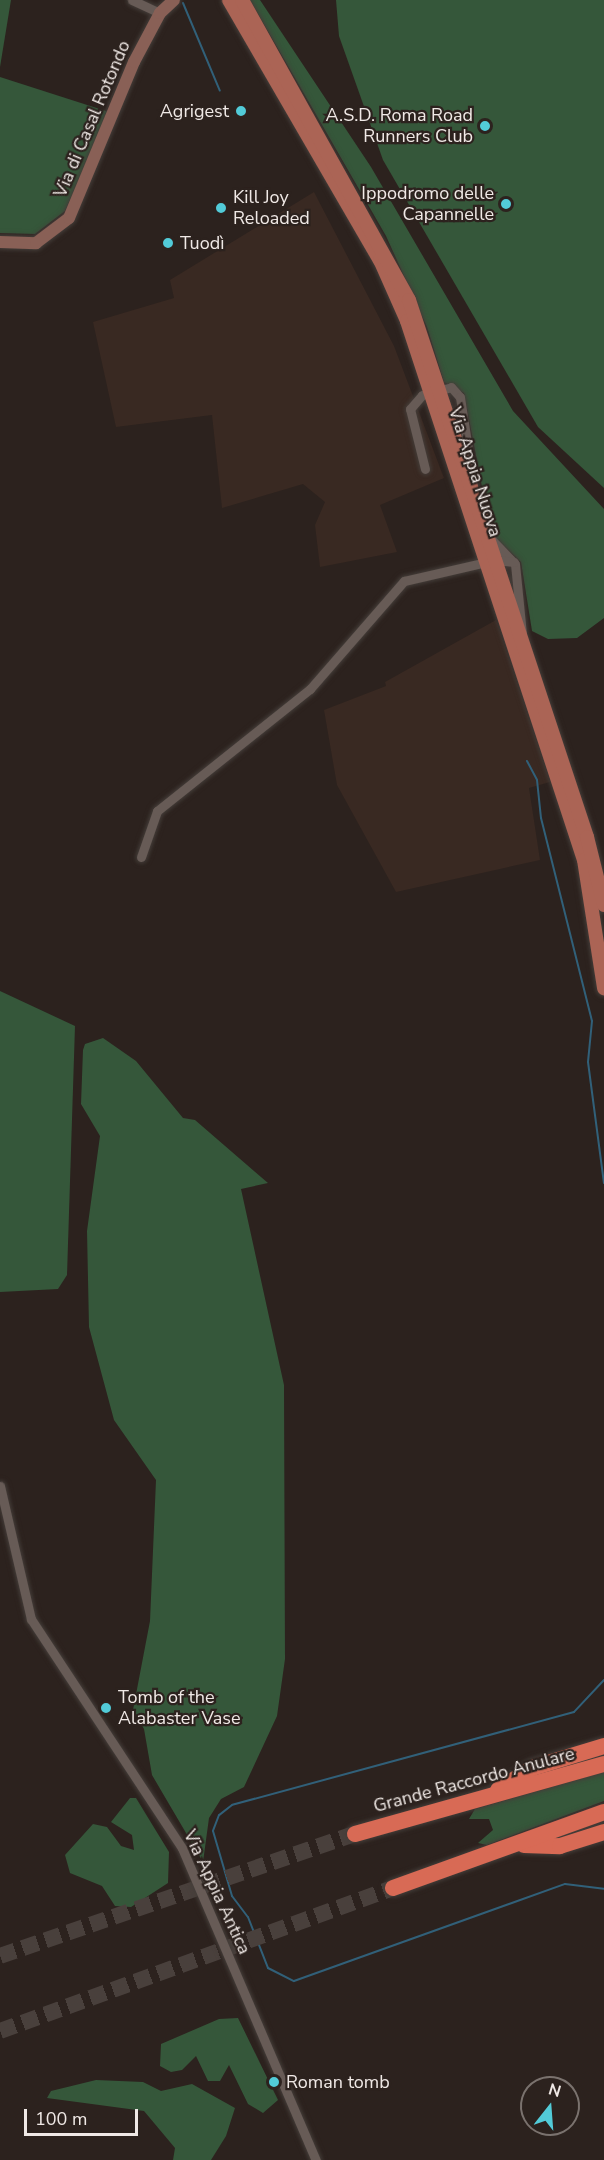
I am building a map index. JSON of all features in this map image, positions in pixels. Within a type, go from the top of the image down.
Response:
[{"type":"highway","points":[[495,1794],[532,1768],[604,1746]]},
{"type":"highway","name":"Grande Raccordo Anulare","points":[[355,1834],[604,1764]]},
{"type":"highway","points":[[393,1888],[604,1812]]},
{"type":"highway","points":[[520,1844],[560,1846],[604,1832]]},
{"type":"main road","name":"Via Appia Nuova","points":[[229,0],[384,269],[473,490],[488,535],[491,561],[522,636],[604,905]]},
{"type":"main road","name":"Via Appia Nuova","points":[[242,0],[386,251],[491,561],[584,860],[604,988]]},
{"type":"street","points":[[132,0],[160,13]]},
{"type":"street","name":"Via di Casal Rotondo","points":[[0,242],[36,243],[69,218],[128,76],[160,13],[174,0]]},
{"type":"street","points":[[425,470],[409,413],[416,399],[434,390]]},
{"type":"street","points":[[488,535],[514,562],[524,615],[522,636]]},
{"type":"street","points":[[141,857],[157,811],[310,689],[404,581],[491,561],[514,562]]},
{"type":"street","name":"Via Appia Antica","points":[[0,1486],[31,1619],[182,1848],[316,2160]]},
{"type":"shaded area","points":[[314,192],[394,346],[444,478],[380,505],[397,552],[320,567],[315,525],[325,502],[303,484],[222,508],[212,415],[116,427],[93,322],[174,298],[170,280]]},
{"type":"shaded area","points":[[496,620],[550,782],[529,788],[540,860],[396,892],[337,785],[324,710],[386,686],[385,682]]},
{"type":"green space","points":[[0,0],[11,0],[0,67]]},
{"type":"green space","points":[[250,0],[260,0],[371,167],[513,411],[604,509],[604,618],[577,638],[548,639],[532,631],[521,562],[493,535],[488,518],[464,393],[444,382],[427,327],[386,236]]},
{"type":"green space","name":"Ippodromo delle Capannelle","points":[[336,0],[604,0],[604,488],[538,427],[383,160],[339,36]]},
{"type":"green space","points":[[0,77],[109,112],[65,211],[35,234],[0,233]]},
{"type":"green space","points":[[0,991],[75,1026],[67,1275],[58,1289],[0,1292]]},
{"type":"green space","points":[[103,1038],[136,1061],[183,1118],[195,1120],[268,1183],[241,1189],[284,1385],[285,1659],[277,1716],[244,1787],[221,1799],[209,1818],[203,1862],[152,1775],[144,1729],[133,1710],[150,1621],[156,1480],[114,1420],[89,1327],[87,1231],[100,1136],[81,1104],[83,1050],[85,1044]]},
{"type":"green space","points":[[604,1772],[604,1801],[487,1845],[478,1843],[493,1830],[489,1819],[469,1819],[475,1809]]},
{"type":"green space","points":[[130,1798],[136,1798],[169,1852],[168,1883],[131,1907],[115,1906],[102,1886],[70,1873],[65,1855],[93,1824],[107,1827],[121,1846],[134,1850],[132,1835],[111,1822]]},
{"type":"green space","points":[[238,2018],[278,2100],[263,2113],[248,2104],[229,2065],[220,2081],[208,2081],[196,2056],[182,2070],[171,2072],[160,2066],[161,2044],[219,2019]]},
{"type":"green space","points":[[96,2080],[143,2082],[161,2091],[192,2084],[235,2108],[226,2136],[211,2160],[173,2160],[175,2148],[144,2111],[47,2098],[51,2091]]},
{"type":"waterway","points":[[183,3],[220,91]]},
{"type":"waterway","points":[[527,761],[537,780],[541,818],[592,1021],[588,1062],[604,1183]]},
{"type":"waterway","points":[[604,1680],[574,1712],[232,1805],[219,1815],[213,1831],[232,1896],[248,1917],[268,1968],[294,1981],[565,1884],[604,1889]]},
{"type":"tunnel","points":[[0,1956],[355,1834]]},
{"type":"tunnel","points":[[0,2031],[393,1888]]},
{"type":"place","name":"Agrigest","points":[[241,111]]},
{"type":"place","name":"A.S.D. Roma Road Runners Club","points":[[485,126]]},
{"type":"place","name":"Ippodromo delle Capannelle","points":[[506,204]]},
{"type":"place","name":"Kill Joy Reloaded","points":[[221,208]]},
{"type":"place","name":"Tuodì","points":[[168,243]]},
{"type":"place","name":"Tomb of the Alabaster Vase","points":[[106,1708]]},
{"type":"place","name":"Roman tomb","points":[[274,2082]]}]
